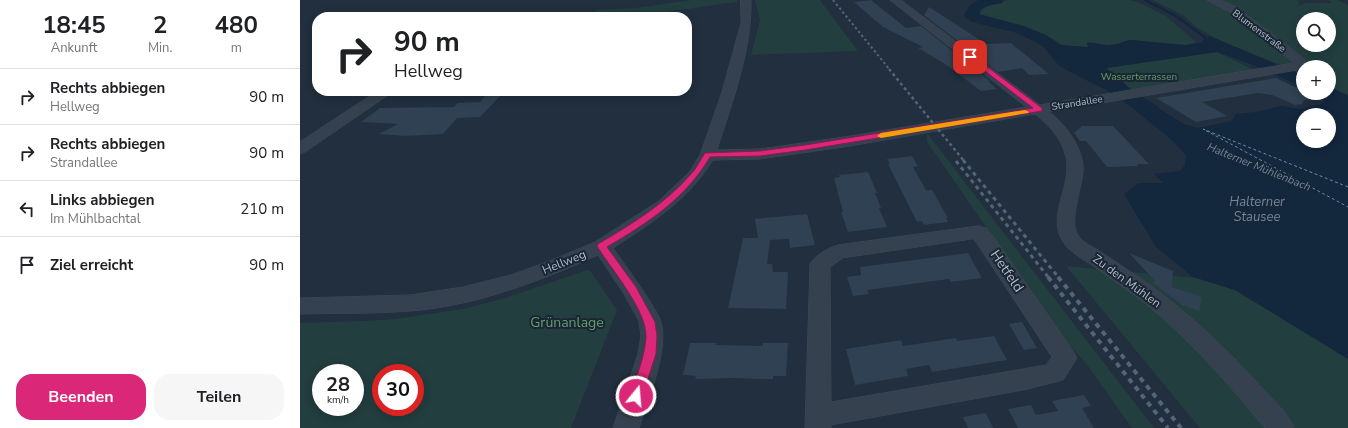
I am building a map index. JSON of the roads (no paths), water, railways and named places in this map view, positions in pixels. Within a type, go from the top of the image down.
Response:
[{"type":"street","name":"Hellweg","points":[[300,306],[410,303],[463,295],[516,281],[602,246],[633,227],[665,205],[696,174],[708,154],[729,92],[746,23],[746,0]]},
{"type":"street","name":"Zu den Mühlen","points":[[895,0],[1054,122],[1074,158],[1075,177],[1065,220],[1066,232],[1069,238],[1154,299],[1191,331],[1231,370],[1281,428]]},
{"type":"street","name":"Blumenstraße","points":[[1212,0],[1234,10],[1296,60]]},
{"type":"street","name":"Strandallee","points":[[708,154],[760,154],[805,148],[1296,67]]},
{"type":"street","points":[[300,149],[380,96]]},
{"type":"street","name":"Hetfeld","points":[[979,232],[988,243],[1065,358],[1054,373],[818,422],[820,264],[838,252],[979,232]]},
{"type":"street","points":[[602,246],[632,290],[650,322],[652,336],[650,354],[626,428]]},
{"type":"water","points":[[1130,40],[1186,45],[1218,40],[1277,65],[1260,67],[1217,52],[1106,68],[1130,89],[1111,92],[1059,66],[1045,48],[1060,45],[1088,47],[1087,43],[1113,45]]},
{"type":"water","points":[[1296,73],[1296,84],[1279,75]]},
{"type":"water","name":"Halterner Stausee","points":[[1336,90],[1348,95],[1348,359],[1235,290],[1193,277],[1156,247],[1124,194],[1139,183],[1163,183],[1154,174],[1180,171],[1185,165],[1186,155],[1173,141],[1123,100],[1140,97],[1184,124],[1198,128],[1232,121],[1236,114],[1257,112],[1281,106],[1296,108],[1296,148],[1336,148],[1336,108],[1304,108],[1324,103],[1323,100],[1336,100]]},
{"type":"waterway","name":"Halterner Mühlenbach","points":[[997,0],[977,6],[972,12],[971,16],[983,21],[1019,29],[1041,39],[1056,47],[1075,62],[1150,110]]},
{"type":"waterway","name":"Halterner Mühlenbach","points":[[1145,0],[1176,16],[1210,41]]},
{"type":"waterway","points":[[1210,41],[1296,79]]},
{"type":"railway","points":[[833,0],[890,70]]},
{"type":"railway","points":[[889,69],[964,161]]},
{"type":"railway","points":[[963,160],[1059,278]]},
{"type":"railway","points":[[956,161],[1049,278]]},
{"type":"railway","points":[[1048,277],[1168,428]]},
{"type":"railway","points":[[1058,277],[1181,428]]},
{"type":"park label","name":"Wasserterrassen","points":[[1139,77]]},
{"type":"park label","name":"Grünanlage","points":[[567,322]]}]
